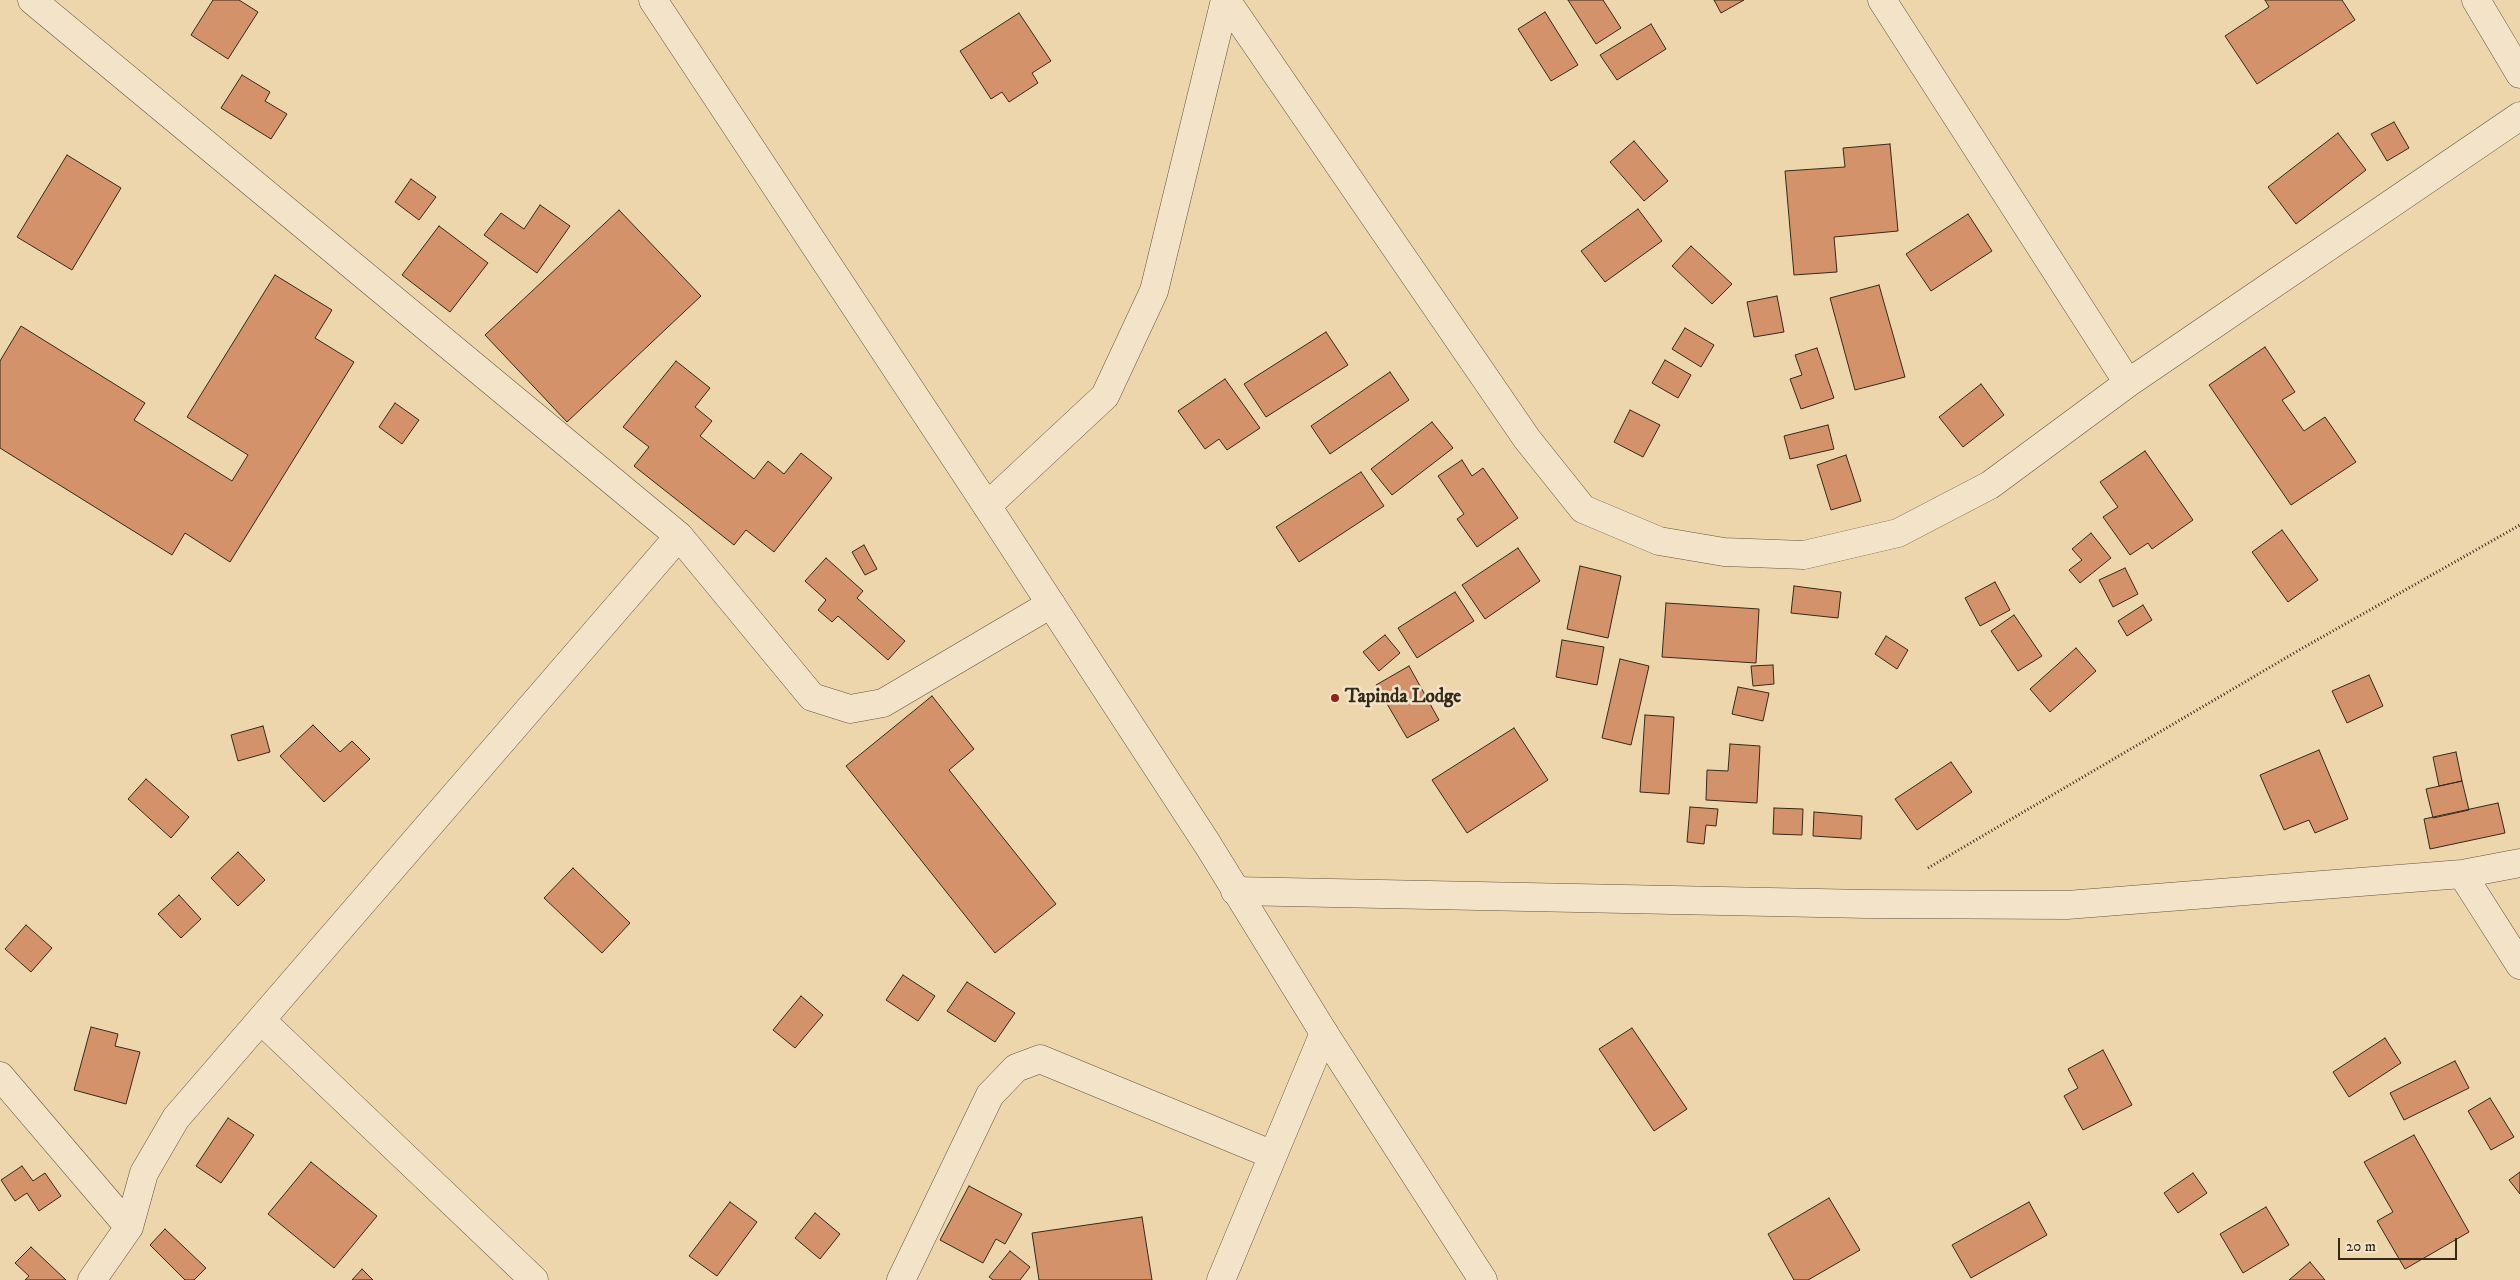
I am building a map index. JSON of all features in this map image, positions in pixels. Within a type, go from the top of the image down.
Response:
[{"type":"street","points":[[32,0],[679,536],[812,697],[850,709],[883,703],[1051,604]]},
{"type":"street","points":[[653,0],[1051,604],[1482,1280]]},
{"type":"street","points":[[987,506],[1105,396],[1154,291],[1226,0]]},
{"type":"street","points":[[1226,0],[1527,439],[1583,509],[1659,541],[1724,552],[1804,555],[1898,532],[1990,485],[2128,383],[2520,116]]},
{"type":"street","points":[[1882,0],[2128,383]]},
{"type":"street","points":[[2476,0],[2520,74]]},
{"type":"street","points":[[92,1280],[129,1227],[144,1173],[176,1118],[679,536]]},
{"type":"street","points":[[1235,891],[1867,904],[2067,905],[2462,874],[2520,863]]},
{"type":"street","points":[[2462,874],[2520,965]]},
{"type":"street","points":[[261,1020],[534,1280]]},
{"type":"street","points":[[1221,1280],[1324,1033]]},
{"type":"street","points":[[902,1280],[990,1095],[1016,1068],[1040,1059],[1273,1155]]},
{"type":"street","points":[[0,1076],[129,1227]]},
{"type":"path","points":[[1927,869],[2301,649],[2520,526]]},
{"type":"building","points":[[213,0],[239,0],[258,12],[228,59],[191,35]]},
{"type":"building","points":[[1568,0],[1603,0],[1621,28],[1596,44]]},
{"type":"building","points":[[1714,0],[1744,0],[1721,13]]},
{"type":"building","points":[[2265,0],[2342,0],[2355,20],[2257,84],[2225,36],[2269,7]]},
{"type":"building","points":[[1545,12],[1578,65],[1551,81],[1518,29]]},
{"type":"building","points":[[1019,13],[1051,61],[1032,73],[1038,83],[1009,102],[1002,92],[991,99],[960,51]]},
{"type":"building","points":[[1651,24],[1666,49],[1617,80],[1600,55]]},
{"type":"building","points":[[242,75],[270,92],[265,101],[287,114],[271,139],[221,108]]},
{"type":"building","points":[[2394,122],[2409,148],[2387,161],[2371,134]]},
{"type":"building","points":[[2338,133],[2366,170],[2296,224],[2268,187]]},
{"type":"building","points":[[1634,141],[1668,181],[1644,201],[1610,162]]},
{"type":"building","points":[[1890,144],[1898,231],[1834,237],[1837,272],[1794,275],[1785,171],[1845,167],[1843,148]]},
{"type":"building","points":[[67,155],[121,188],[72,270],[17,237]]},
{"type":"building","points":[[411,179],[436,197],[419,220],[395,202]]},
{"type":"building","points":[[540,205],[570,226],[537,273],[484,235],[501,213],[524,229]]},
{"type":"building","points":[[1638,209],[1662,241],[1605,282],[1581,251]]},
{"type":"building","points":[[619,210],[701,296],[567,422],[485,335]]},
{"type":"building","points":[[1968,214],[1992,251],[1931,291],[1906,254]]},
{"type":"building","points":[[439,226],[488,263],[450,312],[402,275]]},
{"type":"building","points":[[1691,246],[1732,284],[1712,304],[1672,266]]},
{"type":"building","points":[[275,275],[332,310],[315,338],[354,362],[230,562],[185,533],[172,555],[0,448],[0,361],[21,326],[145,403],[134,420],[232,481],[248,455],[187,417]]},
{"type":"building","points":[[1879,285],[1905,377],[1855,390],[1830,298]]},
{"type":"building","points":[[1777,296],[1784,332],[1754,337],[1747,302]]},
{"type":"building","points":[[1685,328],[1714,345],[1701,367],[1672,349]]},
{"type":"building","points":[[1326,332],[1348,365],[1266,417],[1244,384]]},
{"type":"building","points":[[2265,347],[2295,392],[2282,400],[2304,431],[2325,417],[2356,462],[2291,505],[2209,385]]},
{"type":"building","points":[[1817,348],[1834,398],[1801,409],[1790,379],[1802,375],[1795,355]]},
{"type":"building","points":[[1665,360],[1691,375],[1678,398],[1652,383]]},
{"type":"building","points":[[676,361],[710,388],[695,407],[712,421],[700,436],[754,479],[768,461],[784,474],[801,453],[832,478],[774,552],[746,530],[734,545],[634,466],[649,447],[623,427]]},
{"type":"building","points":[[1390,372],[1409,400],[1330,454],[1311,426]]},
{"type":"building","points":[[1225,379],[1260,428],[1227,450],[1219,439],[1205,449],[1178,411]]},
{"type":"building","points":[[1981,384],[2004,415],[1963,447],[1939,417]]},
{"type":"building","points":[[395,403],[419,420],[402,444],[379,427]]},
{"type":"building","points":[[1630,410],[1660,425],[1643,457],[1614,442]]},
{"type":"building","points":[[1432,422],[1453,448],[1392,495],[1371,469]]},
{"type":"building","points":[[1828,425],[1834,449],[1790,459],[1784,436]]},
{"type":"building","points":[[2145,451],[2193,520],[2152,549],[2148,543],[2130,555],[2103,517],[2118,507],[2100,482]]},
{"type":"building","points":[[1846,455],[1861,501],[1831,510],[1817,465]]},
{"type":"building","points":[[1462,460],[1472,476],[1483,468],[1518,518],[1477,547],[1457,519],[1464,514],[1438,476]]},
{"type":"building","points":[[1361,472],[1384,506],[1299,562],[1276,527]]},
{"type":"building","points":[[2282,530],[2318,580],[2288,602],[2252,552]]},
{"type":"building","points":[[2091,533],[2111,558],[2080,583],[2069,570],[2082,560],[2072,549]]},
{"type":"building","points":[[864,545],[877,569],[865,575],[852,552]]},
{"type":"building","points":[[1518,548],[1540,581],[1485,619],[1462,585]]},
{"type":"building","points":[[826,558],[863,591],[857,598],[905,641],[888,660],[838,616],[832,622],[818,610],[826,600],[805,581]]},
{"type":"building","points":[[1580,566],[1621,576],[1608,638],[1567,629]]},
{"type":"building","points":[[2125,568],[2138,594],[2113,607],[2099,580]]},
{"type":"building","points":[[1995,582],[2010,610],[1980,626],[1965,598]]},
{"type":"building","points":[[1794,586],[1841,592],[1838,618],[1791,613]]},
{"type":"building","points":[[1455,592],[1474,621],[1417,658],[1398,628]]},
{"type":"building","points":[[1666,603],[1759,609],[1756,663],[1662,657]]},
{"type":"building","points":[[2143,605],[2152,620],[2127,636],[2118,621]]},
{"type":"building","points":[[2014,615],[2042,656],[2018,671],[1991,631]]},
{"type":"building","points":[[1385,635],[1400,653],[1379,671],[1363,652]]},
{"type":"building","points":[[1886,636],[1908,650],[1897,669],[1875,654]]},
{"type":"building","points":[[1562,640],[1604,647],[1597,685],[1556,677]]},
{"type":"building","points":[[2076,648],[2096,671],[2050,712],[2030,689]]},
{"type":"building","points":[[1620,659],[1649,666],[1631,745],[1602,738]]},
{"type":"building","points":[[1773,665],[1774,684],[1753,686],[1751,666]]},
{"type":"building","points":[[1409,666],[1439,720],[1407,738],[1376,685]]},
{"type":"building","points":[[2369,675],[2383,706],[2347,723],[2332,691]]},
{"type":"building","points":[[1738,687],[1769,693],[1763,721],[1732,714]]},
{"type":"building","points":[[932,696],[974,749],[949,770],[1056,904],[995,953],[846,766]]},
{"type":"building","points":[[1645,715],[1674,717],[1669,794],[1640,792]]},
{"type":"building","points":[[313,725],[340,752],[352,741],[370,759],[324,802],[280,756]]},
{"type":"building","points":[[263,726],[270,752],[238,761],[231,735]]},
{"type":"building","points":[[1514,728],[1548,780],[1467,833],[1432,780]]},
{"type":"building","points":[[1730,744],[1760,746],[1757,803],[1706,800],[1707,770],[1728,771]]},
{"type":"building","points":[[2319,750],[2348,819],[2315,833],[2309,820],[2284,830],[2260,775]]},
{"type":"building","points":[[2456,752],[2462,781],[2439,786],[2433,757]]},
{"type":"building","points":[[1951,762],[1972,792],[1917,830],[1895,799]]},
{"type":"building","points":[[146,779],[189,817],[171,838],[128,799]]},
{"type":"building","points":[[2462,781],[2469,810],[2433,818],[2426,789]]},
{"type":"building","points":[[2498,803],[2505,833],[2430,849],[2424,819]]},
{"type":"building","points":[[1690,807],[1718,809],[1716,826],[1706,825],[1704,844],[1687,842]]},
{"type":"building","points":[[1774,808],[1803,809],[1802,835],[1773,834]]},
{"type":"building","points":[[1814,812],[1862,816],[1861,839],[1813,836]]},
{"type":"building","points":[[238,852],[265,880],[238,906],[211,878]]},
{"type":"building","points":[[573,868],[630,923],[602,953],[544,898]]},
{"type":"building","points":[[179,895],[201,919],[181,938],[158,914]]},
{"type":"building","points":[[26,925],[52,948],[31,972],[5,949]]},
{"type":"building","points":[[903,975],[935,996],[918,1021],[886,1000]]},
{"type":"building","points":[[967,982],[1015,1013],[995,1042],[947,1011]]},
{"type":"building","points":[[801,996],[823,1015],[795,1048],[773,1030]]},
{"type":"building","points":[[91,1027],[118,1034],[115,1046],[140,1052],[126,1104],[74,1090]]},
{"type":"building","points":[[1632,1028],[1687,1109],[1654,1131],[1599,1049]]},
{"type":"building","points":[[2385,1038],[2401,1063],[2349,1097],[2333,1072]]},
{"type":"building","points":[[2103,1050],[2132,1105],[2083,1130],[2064,1096],[2078,1088],[2068,1069]]},
{"type":"building","points":[[2455,1061],[2469,1088],[2404,1120],[2390,1093]]},
{"type":"building","points":[[2490,1098],[2514,1137],[2491,1150],[2468,1111]]},
{"type":"building","points":[[228,1118],[254,1135],[221,1183],[196,1166]]},
{"type":"building","points":[[2414,1135],[2469,1232],[2405,1269],[2377,1221],[2393,1212],[2364,1162]]},
{"type":"building","points":[[311,1162],[377,1216],[334,1268],[268,1214]]},
{"type":"building","points":[[22,1166],[33,1181],[45,1173],[61,1196],[39,1211],[27,1193],[15,1201],[1,1180]]},
{"type":"building","points":[[2520,1172],[2520,1194],[2509,1180]]},
{"type":"building","points":[[2193,1173],[2207,1193],[2178,1213],[2164,1193]]},
{"type":"building","points":[[969,1186],[1022,1214],[1005,1244],[996,1239],[983,1263],[940,1240]]},
{"type":"building","points":[[1829,1198],[1860,1250],[1808,1280],[1794,1280],[1768,1234]]},
{"type":"building","points":[[730,1202],[757,1222],[717,1276],[689,1256]]},
{"type":"building","points":[[2029,1202],[2047,1235],[1971,1278],[1952,1245]]},
{"type":"building","points":[[2266,1207],[2289,1245],[2243,1273],[2220,1234]]},
{"type":"building","points":[[815,1213],[840,1234],[820,1259],[795,1238]]},
{"type":"building","points":[[1142,1217],[1152,1280],[1039,1280],[1032,1233]]},
{"type":"building","points":[[165,1229],[206,1268],[194,1280],[185,1280],[150,1245]]},
{"type":"building","points":[[31,1247],[66,1280],[25,1280],[29,1276],[15,1263]]},
{"type":"building","points":[[1010,1251],[1030,1267],[1020,1280],[993,1280],[989,1277]]},
{"type":"building","points":[[2310,1262],[2325,1280],[2289,1280]]},
{"type":"building","points":[[362,1269],[373,1280],[352,1280]]},
{"type":"place","name":"Tapinda Lodge","points":[[1335,698]]}]
